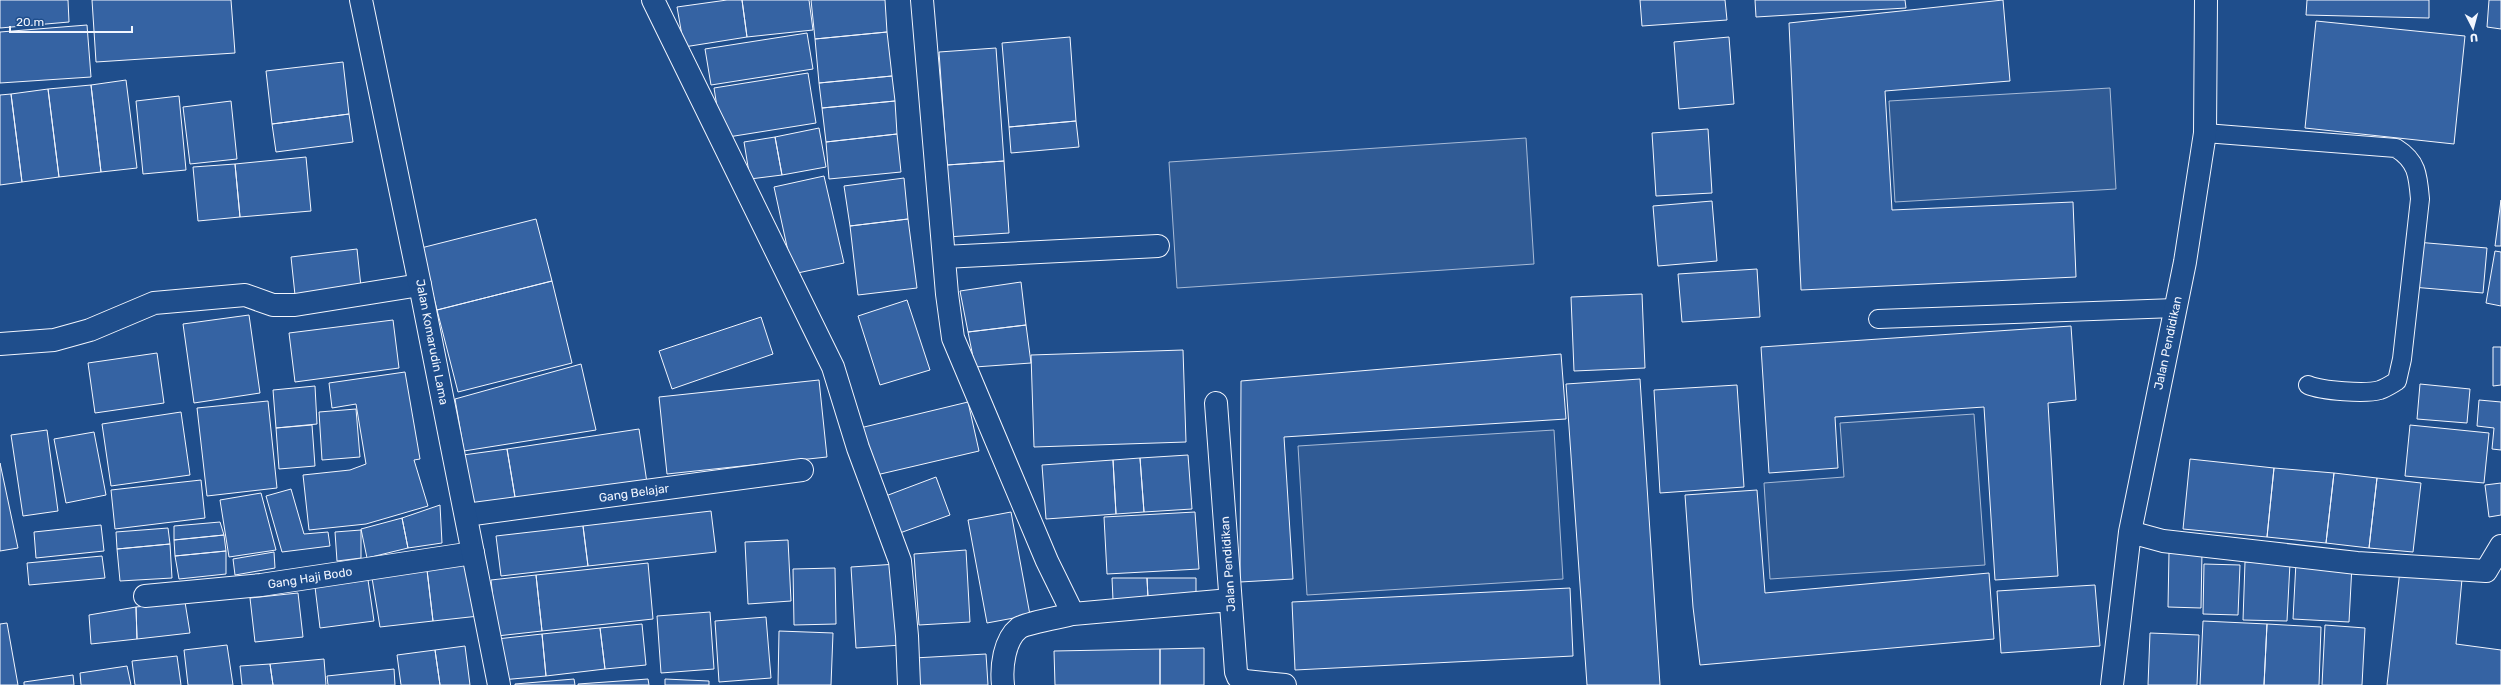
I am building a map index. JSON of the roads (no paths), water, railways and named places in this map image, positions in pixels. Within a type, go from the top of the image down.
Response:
[{"type":"street","name":"Jalan Komarudin Lama","points":[[360,0],[420,285],[498,685]]},
{"type":"street","points":[[653,0],[833,367],[858,448],[900,561],[908,636],[909,685]]},
{"type":"street","points":[[922,0],[944,257],[953,338],[1044,554],[1073,614]]},
{"type":"street","name":"Jalan Pendidikan","points":[[2112,685],[2130,532],[2174,308],[2185,262],[2205,133],[2206,0]]},
{"type":"street","points":[[944,257],[1158,246]]},
{"type":"street","points":[[0,344],[54,340],[90,330],[154,303],[245,295],[273,305],[295,305],[420,285]]},
{"type":"street","name":"Jalan Pendidikan","points":[[1216,403],[1230,600],[1238,677],[1245,681],[1285,685]]},
{"type":"street","name":"Gang Belajar","points":[[466,515],[802,470]]},
{"type":"street","points":[[2130,532],[2163,541],[2357,563],[2486,571],[2501,546]]},
{"type":"street","name":"Gang Haji Bodo","points":[[145,596],[262,585],[473,553]]},
{"type":"street","points":[[1003,685],[1002,674],[1008,640],[1020,627],[1073,614],[1230,600]]},
{"type":"lane","points":[[2205,133],[2396,148],[2409,156],[2418,175],[2420,199],[2402,359],[2397,381],[2380,390],[2353,391],[2315,388],[2308,385]]},
{"type":"lane","points":[[1878,320],[2174,308]]}]
